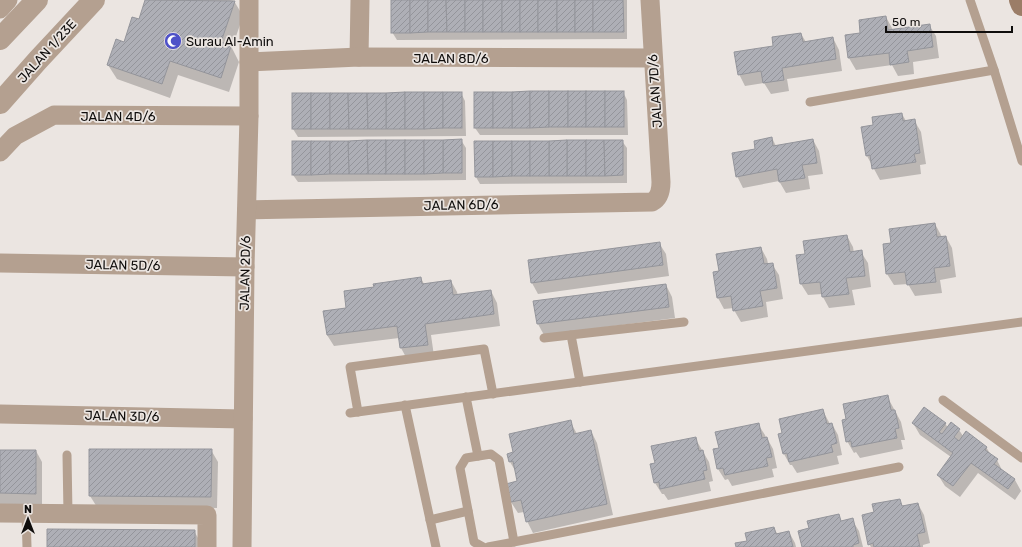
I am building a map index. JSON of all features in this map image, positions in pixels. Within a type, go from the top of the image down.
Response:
[{"type":"main road","points":[[1020,0],[1022,5]]},
{"type":"street","points":[[0,9],[8,0]]},
{"type":"street","points":[[0,39],[37,0]]},
{"type":"street","name":"JALAN 1/23E","points":[[0,103],[94,0]]},
{"type":"street","name":"JALAN 2D/6","points":[[242,547],[245,267],[249,116],[249,0]]},
{"type":"street","points":[[359,57],[360,0]]},
{"type":"street","name":"JALAN 7D/6","points":[[650,0],[661,182]]},
{"type":"street","name":"JALAN 8D/6","points":[[249,62],[359,57],[653,58]]},
{"type":"street","name":"JALAN 4D/6","points":[[0,152],[15,136],[54,115],[249,116]]},
{"type":"street","name":"JALAN 6D/6","points":[[246,210],[652,202],[657,198],[661,182]]},
{"type":"street","name":"JALAN 5D/6","points":[[0,262],[245,267]]},
{"type":"street","name":"JALAN 3D/6","points":[[0,414],[243,419]]},
{"type":"street","points":[[0,513],[206,515],[206,547]]},
{"type":"lane","points":[[970,0],[994,70],[1022,161]]},
{"type":"lane","points":[[810,102],[994,70]]},
{"type":"lane","points":[[544,338],[684,322]]},
{"type":"lane","points":[[493,394],[484,349],[350,367],[354,413],[1022,322]]},
{"type":"lane","points":[[571,335],[580,382]]},
{"type":"lane","points":[[466,397],[478,456]]},
{"type":"lane","points":[[943,400],[1022,458]]},
{"type":"lane","points":[[405,405],[436,547]]},
{"type":"lane","points":[[484,547],[474,542],[460,468],[466,458],[491,454],[498,460],[514,542]]},
{"type":"lane","points":[[67,455],[68,513]]},
{"type":"lane","points":[[488,547],[898,467]]},
{"type":"lane","points":[[430,520],[468,512]]},
{"type":"lane","points":[[26,513],[26,547]]},
{"type":"building","name":"Surau Al-Amin","points":[[145,0],[235,1],[221,42],[231,46],[221,78],[170,61],[162,84],[107,65],[116,39],[124,42],[132,17],[139,19]]},
{"type":"building","points":[[391,0],[410,0],[410,33],[391,33]]},
{"type":"building","points":[[410,0],[428,0],[428,32],[410,33]]},
{"type":"building","points":[[428,0],[446,0],[447,32],[428,32]]},
{"type":"building","points":[[446,0],[465,0],[465,32],[447,32]]},
{"type":"building","points":[[465,0],[483,0],[483,32],[465,32]]},
{"type":"building","points":[[483,0],[502,0],[502,32],[483,32]]},
{"type":"building","points":[[502,0],[520,0],[520,32],[502,32]]},
{"type":"building","points":[[520,0],[538,0],[538,32],[520,32]]},
{"type":"building","points":[[538,0],[557,0],[557,32],[538,32]]},
{"type":"building","points":[[557,0],[575,0],[575,32],[557,32]]},
{"type":"building","points":[[575,0],[593,0],[593,32],[575,32]]},
{"type":"building","points":[[593,0],[623,0],[624,32],[593,32]]},
{"type":"building","points":[[886,16],[888,30],[930,24],[933,47],[907,51],[909,62],[890,65],[889,53],[848,58],[845,35],[860,33],[859,20]]},
{"type":"building","points":[[801,33],[803,42],[833,37],[836,59],[782,68],[784,80],[763,83],[761,71],[738,75],[734,52],[773,46],[772,37]]},
{"type":"building","points":[[530,91],[530,128],[512,128],[512,92]]},
{"type":"building","points":[[530,91],[549,91],[549,127],[530,128]]},
{"type":"building","points":[[549,91],[568,91],[568,127],[549,127]]},
{"type":"building","points":[[568,91],[586,91],[586,127],[568,127]]},
{"type":"building","points":[[586,91],[605,91],[605,127],[586,127]]},
{"type":"building","points":[[605,91],[624,91],[624,127],[605,127]]},
{"type":"building","points":[[405,92],[405,129],[386,129],[386,93]]},
{"type":"building","points":[[405,92],[424,92],[424,129],[405,129]]},
{"type":"building","points":[[424,92],[443,92],[443,128],[424,129]]},
{"type":"building","points":[[443,92],[462,92],[462,128],[443,128]]},
{"type":"building","points":[[474,92],[493,92],[493,128],[474,128]]},
{"type":"building","points":[[493,92],[512,92],[512,128],[493,128]]},
{"type":"building","points":[[292,93],[311,93],[311,129],[292,129]]},
{"type":"building","points":[[311,93],[330,93],[330,129],[311,129]]},
{"type":"building","points":[[330,93],[348,93],[349,129],[330,129]]},
{"type":"building","points":[[348,93],[367,93],[368,129],[349,129]]},
{"type":"building","points":[[367,93],[386,93],[386,129],[368,129]]},
{"type":"building","points":[[902,113],[903,121],[915,119],[920,153],[914,154],[916,162],[872,169],[870,155],[866,156],[861,127],[873,125],[872,117]]},
{"type":"building","points":[[772,137],[773,146],[813,139],[817,163],[802,165],[805,178],[779,182],[777,169],[736,177],[732,153],[755,149],[754,141]]},
{"type":"building","points":[[462,139],[462,173],[443,173],[443,140]]},
{"type":"building","points":[[367,140],[386,140],[386,174],[368,174]]},
{"type":"building","points":[[367,140],[368,174],[349,174],[348,141]]},
{"type":"building","points":[[386,140],[405,140],[405,174],[386,174]]},
{"type":"building","points":[[405,140],[424,140],[424,174],[405,174]]},
{"type":"building","points":[[424,140],[443,140],[443,173],[424,174]]},
{"type":"building","points":[[567,140],[586,140],[586,176],[567,176]]},
{"type":"building","points":[[567,140],[567,176],[549,176],[549,141]]},
{"type":"building","points":[[586,140],[604,140],[605,176],[586,176]]},
{"type":"building","points":[[604,140],[623,140],[623,175],[605,176]]},
{"type":"building","points":[[292,141],[311,141],[311,175],[292,175]]},
{"type":"building","points":[[311,141],[330,141],[330,174],[311,175]]},
{"type":"building","points":[[330,141],[348,141],[349,174],[330,174]]},
{"type":"building","points":[[474,141],[493,141],[493,177],[475,177]]},
{"type":"building","points":[[493,141],[512,141],[512,176],[493,177]]},
{"type":"building","points":[[512,141],[530,141],[530,176],[512,176]]},
{"type":"building","points":[[530,141],[549,141],[549,176],[530,176]]},
{"type":"building","points":[[935,223],[937,237],[946,236],[950,266],[934,268],[936,282],[907,285],[905,272],[886,274],[883,244],[891,243],[889,229]]},
{"type":"building","points":[[847,235],[850,252],[862,250],[865,276],[846,278],[849,294],[822,297],[820,282],[800,284],[796,255],[805,254],[803,241]]},
{"type":"building","points":[[660,242],[663,265],[531,283],[528,260]]},
{"type":"building","points":[[761,247],[764,264],[773,263],[777,288],[760,291],[763,306],[733,311],[731,296],[717,298],[713,272],[719,271],[716,254]]},
{"type":"building","points":[[421,277],[422,284],[451,280],[453,295],[491,290],[494,314],[425,324],[428,345],[400,348],[397,326],[327,335],[323,311],[346,308],[344,291],[374,287],[373,284]]},
{"type":"building","points":[[666,284],[669,307],[537,324],[533,301]]},
{"type":"building","points":[[888,395],[891,410],[895,410],[899,428],[895,429],[897,438],[852,447],[851,441],[846,442],[842,420],[846,419],[843,404]]},
{"type":"building","points":[[924,407],[946,423],[939,432],[942,434],[951,422],[960,429],[954,437],[959,441],[966,431],[987,447],[985,450],[998,459],[994,464],[1015,479],[1008,489],[971,463],[953,486],[937,475],[953,453],[912,423]]},
{"type":"building","points":[[823,409],[827,424],[832,423],[837,443],[831,445],[833,452],[789,462],[787,453],[783,454],[778,434],[782,433],[779,419]]},
{"type":"building","points":[[571,420],[574,434],[591,430],[607,504],[526,522],[521,500],[511,502],[506,484],[517,481],[513,461],[509,462],[507,454],[513,452],[509,434]]},
{"type":"building","points":[[759,423],[762,438],[767,437],[772,457],[766,458],[768,466],[725,475],[723,468],[717,469],[713,449],[719,448],[715,432]]},
{"type":"building","points":[[696,437],[699,451],[703,450],[707,470],[703,471],[705,479],[660,489],[659,482],[654,483],[650,464],[655,463],[651,446]]},
{"type":"building","points":[[89,449],[212,449],[211,497],[89,496]]},
{"type":"building","points":[[0,450],[36,450],[36,494],[0,493]]},
{"type":"building","points":[[900,499],[902,506],[918,503],[925,532],[917,534],[920,547],[874,547],[873,543],[868,545],[862,515],[874,512],[872,504]]},
{"type":"building","points":[[839,514],[841,521],[853,518],[859,543],[853,545],[853,547],[802,547],[798,531],[809,528],[807,521]]},
{"type":"building","points":[[774,527],[776,534],[789,531],[793,547],[736,547],[735,543],[747,541],[745,533]]},
{"type":"building","points":[[47,529],[195,530],[195,547],[47,547]]},
{"type":"place","name":"Surau Al-Amin","points":[[173,41]]}]
